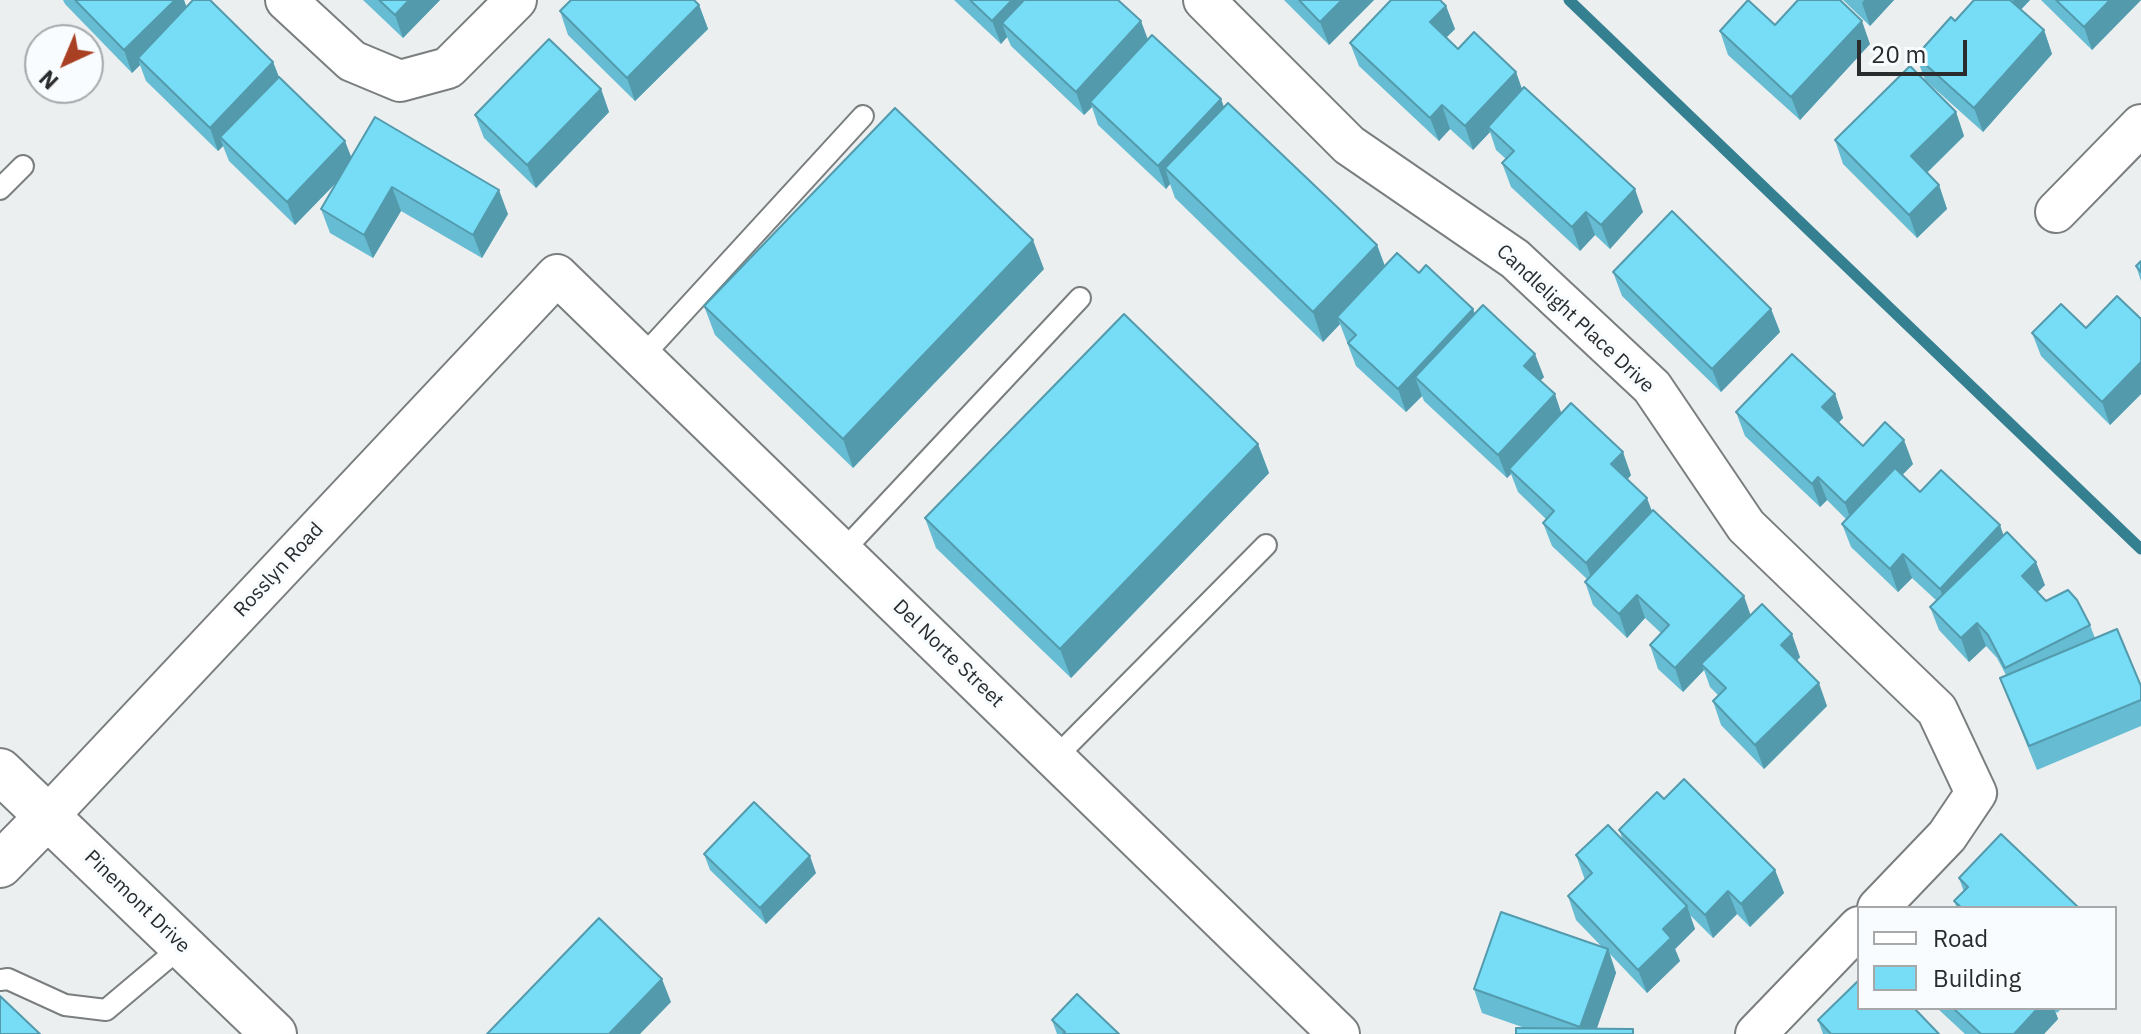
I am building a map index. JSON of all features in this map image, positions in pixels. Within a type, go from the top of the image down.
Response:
[{"type":"main road","name":"Pinemont Drive","points":[[0,771],[274,1034]]},
{"type":"main road","name":"Rosslyn Road","points":[[0,865],[48,816]]},
{"type":"street","points":[[286,0],[352,61],[400,81],[448,68],[516,0]]},
{"type":"street","name":"Candlelight Place Drive","points":[[1204,0],[1349,145],[1515,259],[1652,387],[1746,526],[1937,710],[1976,793],[1947,836],[1880,906]]},
{"type":"street","points":[[2056,212],[2141,125]]},
{"type":"street","name":"Del Norte Street","points":[[557,275],[1339,1034]]},
{"type":"street","name":"Rosslyn Road","points":[[48,816],[557,275]]},
{"type":"street","points":[[1756,1034],[1857,929]]},
{"type":"lane","points":[[642,357],[863,116]]},
{"type":"lane","points":[[0,189],[23,166]]},
{"type":"lane","points":[[842,552],[1080,298]]},
{"type":"lane","points":[[1055,758],[1266,545]]},
{"type":"lane","points":[[0,980],[8,979],[65,1005],[106,1010],[182,946]]},
{"type":"building","points":[[75,0],[175,0],[124,50],[104,30],[104,24],[99,24]]},
{"type":"building","points":[[193,0],[210,0],[273,62],[210,128],[138,58]]},
{"type":"building","points":[[379,0],[409,0],[395,15]]},
{"type":"building","points":[[571,0],[694,0],[699,5],[627,78],[560,11]]},
{"type":"building","points":[[970,0],[1012,0],[992,21]]},
{"type":"building","points":[[1024,0],[1118,0],[1141,21],[1076,92],[1002,23]]},
{"type":"building","points":[[1299,0],[1342,0],[1320,22]]},
{"type":"building","points":[[1391,0],[1440,0],[1446,6],[1430,22],[1458,49],[1474,32],[1516,72],[1465,126],[1442,105],[1430,118],[1350,43]]},
{"type":"building","points":[[1748,0],[1775,25],[1798,0],[1840,0],[1862,21],[1791,97],[1720,31]]},
{"type":"building","points":[[1974,0],[2010,0],[2044,30],[1974,108],[1916,56],[1951,17],[1955,21]]},
{"type":"building","points":[[2056,0],[2110,0],[2084,27]]},
{"type":"building","points":[[1152,35],[1221,99],[1158,166],[1090,102]]},
{"type":"building","points":[[549,39],[601,89],[527,165],[475,115]]},
{"type":"building","points":[[1910,66],[1956,112],[1911,156],[1939,185],[1909,215],[1835,140]]},
{"type":"building","points":[[279,77],[345,141],[287,202],[220,137]]},
{"type":"building","points":[[1524,87],[1635,189],[1601,225],[1586,212],[1572,227],[1502,163],[1514,151],[1488,127]]},
{"type":"building","points":[[1228,103],[1377,245],[1313,312],[1165,168]]},
{"type":"building","points":[[895,108],[1033,240],[843,439],[704,306]]},
{"type":"building","points":[[375,117],[499,190],[473,235],[392,187],[364,235],[321,209]]},
{"type":"building","points":[[1672,211],[1771,309],[1712,369],[1613,272]]},
{"type":"building","points":[[1397,253],[1419,273],[1426,265],[1473,309],[1398,389],[1348,343],[1356,335],[1337,317]]},
{"type":"building","points":[[2117,296],[2141,319],[2141,362],[2102,402],[2032,333],[2061,304],[2086,328]]},
{"type":"building","points":[[1483,305],[1535,354],[1524,366],[1555,394],[1498,455],[1415,377]]},
{"type":"building","points":[[1124,314],[1258,444],[1060,649],[925,518]]},
{"type":"building","points":[[1792,354],[1835,394],[1822,407],[1863,446],[1885,422],[1904,440],[1845,503],[1818,477],[1812,484],[1736,412]]},
{"type":"building","points":[[1571,403],[1623,452],[1611,464],[1647,498],[1586,563],[1543,523],[1554,511],[1509,469]]},
{"type":"building","points":[[1895,468],[1920,492],[1941,470],[2000,525],[1940,589],[1903,554],[1890,569],[1842,524]]},
{"type":"building","points":[[1653,510],[1744,596],[1675,668],[1650,645],[1669,625],[1637,595],[1619,614],[1585,582]]},
{"type":"building","points":[[2007,532],[2036,562],[2022,576],[2046,601],[2068,590],[2090,625],[2005,668],[1988,635],[1977,623],[1961,638],[1930,607]]},
{"type":"building","points":[[1762,604],[1792,634],[1781,645],[1819,683],[1755,745],[1713,701],[1726,688],[1701,664]]},
{"type":"building","points":[[2117,629],[2141,686],[2141,700],[2029,746],[2000,678]]},
{"type":"building","points":[[1684,779],[1775,870],[1741,904],[1728,891],[1705,915],[1619,830],[1657,792],[1664,799]]},
{"type":"building","points":[[754,802],[810,856],[760,908],[704,854]]},
{"type":"building","points":[[1608,825],[1687,906],[1663,929],[1671,938],[1638,970],[1568,896],[1592,873],[1576,855]]},
{"type":"building","points":[[2001,834],[2077,906],[1960,906],[1954,901],[1968,887],[1959,878]]},
{"type":"building","points":[[1501,912],[1608,949],[1580,1027],[1474,989]]},
{"type":"building","points":[[599,918],[662,979],[609,1034],[487,1034]]},
{"type":"building","points":[[1857,982],[1857,1010],[1916,1010],[1939,1034],[1831,1034],[1818,1020]]},
{"type":"building","points":[[1077,994],[1119,1034],[1063,1034],[1065,1032],[1052,1020]]},
{"type":"building","points":[[0,996],[40,1034],[0,1034]]},
{"type":"building","points":[[1955,1010],[2036,1010],[2014,1034],[1981,1034]]},
{"type":"building","points":[[1516,1028],[1633,1029],[1633,1034],[1516,1034]]},
{"type":"waterway","points":[[1569,0],[2141,549]]}]
